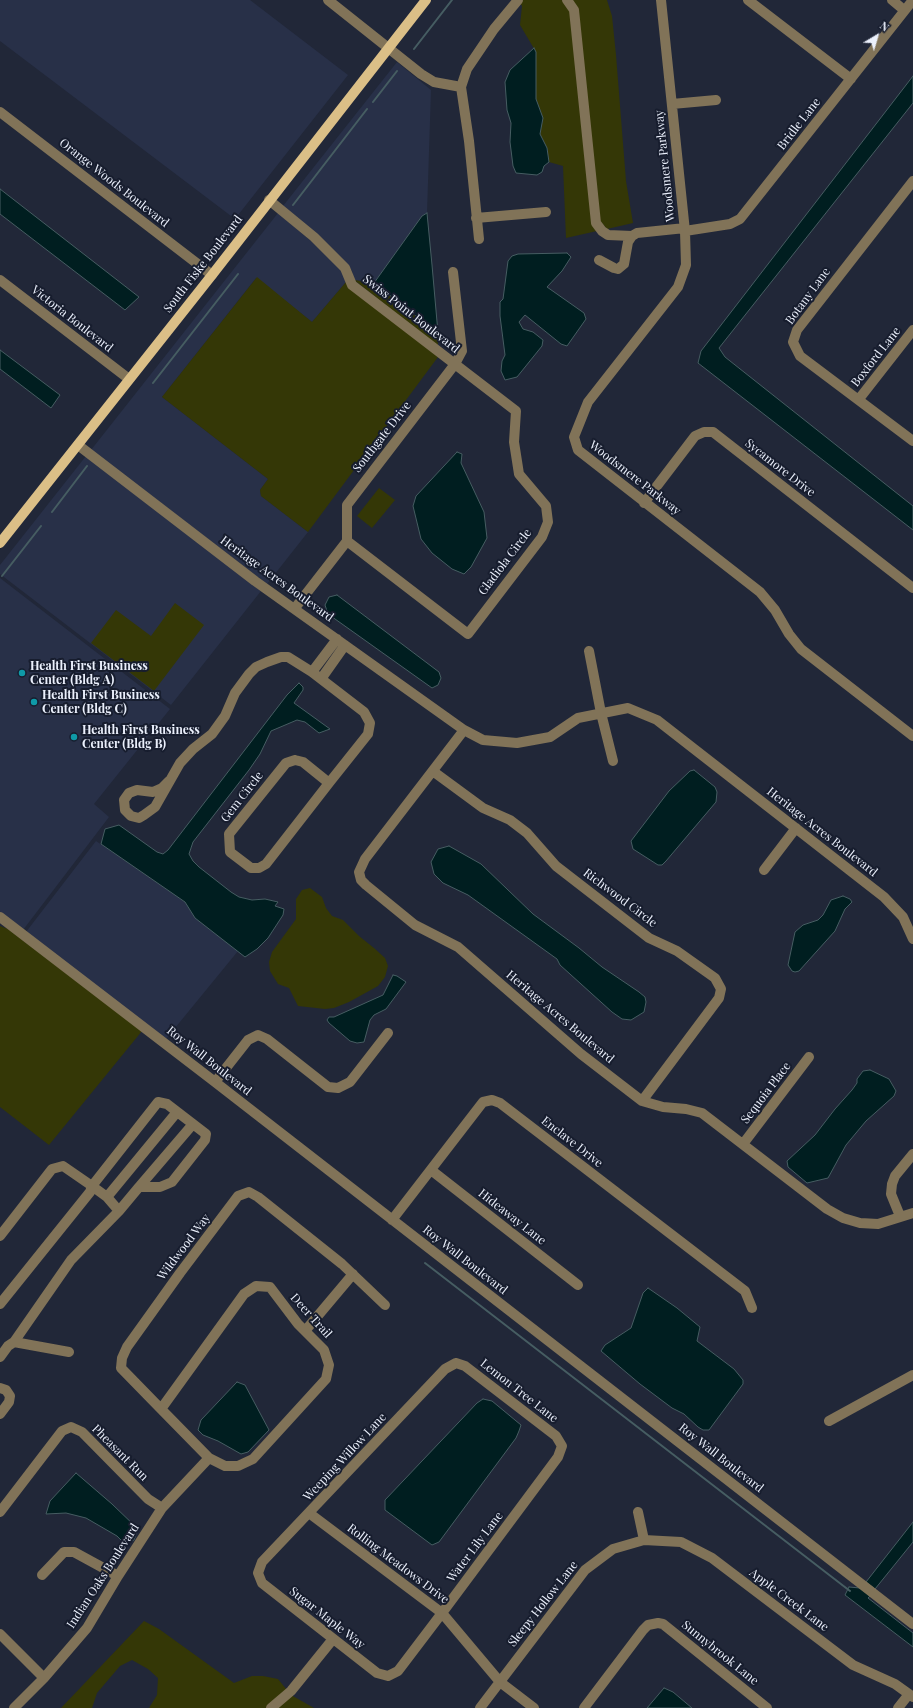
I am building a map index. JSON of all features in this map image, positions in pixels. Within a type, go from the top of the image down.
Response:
[{"type":"main road","name":"South Fiske Boulevard","points":[[0,543],[212,275],[426,0]]},
{"type":"street","points":[[328,0],[421,74],[434,82],[461,87]]},
{"type":"street","points":[[478,239],[469,141],[461,87],[467,69],[494,29],[518,0]]},
{"type":"street","name":"Bridle Lane","points":[[567,0],[574,10],[596,223],[602,231],[608,235],[632,236],[637,233],[685,230],[730,224],[740,219],[913,0]]},
{"type":"street","name":"Woodsmere Parkway","points":[[661,0],[685,230],[686,265],[678,287],[588,402],[574,436],[578,450],[760,592],[775,610],[789,634],[801,649],[913,736]]},
{"type":"street","points":[[748,0],[851,79]]},
{"type":"street","points":[[892,0],[904,10]]},
{"type":"street","points":[[672,104],[716,100]]},
{"type":"street","name":"Orange Woods Boulevard","points":[[0,112],[212,275]]},
{"type":"street","name":"Botany Lane","points":[[913,181],[797,330],[793,342],[800,356],[913,441]]},
{"type":"street","name":"Swiss Point Boulevard","points":[[269,200],[314,238],[345,268],[348,272],[349,281],[352,285],[455,364]]},
{"type":"street","points":[[476,218],[546,212]]},
{"type":"street","points":[[599,260],[614,268],[618,269],[622,267],[626,258],[628,242],[632,236]]},
{"type":"street","name":"Southgate Drive","points":[[347,542],[347,504],[455,364],[462,351],[453,272]]},
{"type":"street","name":"Victoria Boulevard","points":[[0,280],[129,379]]},
{"type":"street","name":"Boxford Lane","points":[[859,399],[913,330]]},
{"type":"street","name":"Gladiola Circle","points":[[347,542],[468,634],[542,537],[548,522],[546,506],[519,474],[514,442],[516,411],[455,364]]},
{"type":"street","name":"Sycamore Drive","points":[[644,503],[695,436],[704,432],[713,432],[913,588]]},
{"type":"street","name":"Heritage Acres Boulevard","points":[[78,445],[255,581],[295,608],[464,730],[483,740],[517,743],[550,736],[578,718],[628,708],[657,720],[884,897],[903,917],[913,939]]},
{"type":"street","points":[[295,608],[347,542]]},
{"type":"street","points":[[312,672],[341,642]]},
{"type":"street","points":[[320,679],[341,642]]},
{"type":"street","points":[[589,651],[601,713],[613,761]]},
{"type":"street","name":"Gem Circle","points":[[169,781],[187,755],[212,734],[220,724],[241,683],[256,667],[281,657],[288,657],[312,672],[364,712],[370,723],[368,734],[266,864],[259,868],[251,868],[230,852],[229,834],[286,763],[295,760],[303,762],[329,782]]},
{"type":"street","name":"Heritage Acres Boulevard","points":[[464,730],[434,772],[365,859],[359,872],[361,880],[415,925],[458,947],[581,1054],[642,1101],[663,1107],[686,1109],[702,1113],[827,1209],[842,1218],[860,1223],[878,1224],[913,1213]]},
{"type":"street","name":"Richwood Circle","points":[[434,772],[483,808],[510,820],[527,834],[556,866],[649,938],[677,951],[715,978],[720,989],[719,998],[642,1101]]},
{"type":"street","points":[[169,781],[155,807],[144,815],[134,818],[125,810],[124,800],[129,793],[137,790],[153,792],[162,788],[169,781]]},
{"type":"street","points":[[764,870],[796,828]]},
{"type":"street","name":"Roy Wall Boulevard","points":[[0,917],[913,1624]]},
{"type":"street","points":[[215,1082],[248,1040],[258,1035],[268,1039],[328,1087],[338,1088],[350,1082],[388,1033]]},
{"type":"street","name":"Sequoia Place","points":[[744,1144],[809,1058]]},
{"type":"street","name":"Enclave Drive","points":[[392,1220],[483,1102],[492,1100],[500,1103],[745,1291],[752,1308]]},
{"type":"street","points":[[0,1304],[90,1192],[92,1186],[158,1102],[167,1104],[206,1134],[205,1140],[172,1182],[160,1187],[140,1187]]},
{"type":"street","points":[[107,1197],[177,1112]]},
{"type":"street","points":[[0,1357],[8,1346],[14,1342],[71,1260],[140,1187],[193,1124]]},
{"type":"street","points":[[900,1216],[891,1194],[892,1184],[895,1176],[913,1154]]},
{"type":"street","points":[[0,1236],[52,1169],[63,1166],[107,1197],[118,1211]]},
{"type":"street","name":"Hideaway Lane","points":[[431,1170],[578,1285]]},
{"type":"street","name":"Wildwood Way","points":[[209,1458],[121,1368],[122,1358],[127,1347],[238,1196],[249,1192],[258,1197],[353,1274],[385,1304]]},
{"type":"street","points":[[305,1331],[353,1274]]},
{"type":"street","name":"Deer Trail","points":[[161,1409],[244,1294],[256,1286],[270,1287],[305,1331],[324,1350],[329,1365],[326,1379],[253,1459],[238,1466],[225,1466],[209,1458]]},
{"type":"street","points":[[14,1342],[69,1352]]},
{"type":"street","name":"Lemon Tree Lane","points":[[456,1363],[465,1366],[556,1436],[562,1446]]},
{"type":"street","name":"Weeping Willow Lane","points":[[258,1573],[262,1562],[445,1369],[456,1363]]},
{"type":"street","points":[[829,1421],[913,1375]]},
{"type":"street","points":[[0,1388],[6,1390],[10,1396],[9,1402],[0,1414]]},
{"type":"street","name":"Pheasant Run","points":[[0,1512],[62,1431],[71,1427],[82,1432],[148,1498],[162,1508]]},
{"type":"street","name":"Water Lily Lane","points":[[388,1676],[398,1671],[442,1613],[558,1457],[562,1446]]},
{"type":"street","name":"Indian Oaks Boulevard","points":[[14,1708],[44,1678],[87,1628],[118,1576],[162,1508],[209,1458]]},
{"type":"street","points":[[638,1512],[644,1540]]},
{"type":"street","name":"Rolling Meadows Drive","points":[[309,1513],[442,1613],[500,1682],[534,1708]]},
{"type":"street","name":"Sleepy Hollow Lane","points":[[480,1708],[585,1570],[613,1549],[644,1540]]},
{"type":"street","name":"Apple Creek Lane","points":[[644,1540],[681,1542],[712,1558],[853,1665],[895,1684],[911,1695]]},
{"type":"street","points":[[42,1575],[64,1552],[74,1552],[118,1576]]},
{"type":"street","name":"Sugar Maple Way","points":[[258,1573],[262,1583],[377,1672],[388,1676]]},
{"type":"street","name":"Sunnybrook Lane","points":[[584,1708],[643,1630],[655,1623],[662,1624],[768,1708]]},
{"type":"street","points":[[0,1634],[44,1678]]},
{"type":"street","points":[[272,1708],[291,1691],[333,1639]]},
{"type":"street","points":[[898,1708],[911,1695]]},
{"type":"shaded area","points":[[0,0],[250,0],[348,75],[235,219],[0,41]]},
{"type":"shaded area","points":[[523,0],[562,0],[570,11],[597,231],[566,238],[563,166],[549,162],[547,148],[540,134],[543,118],[536,99],[536,52],[520,25],[522,6],[520,3]]},
{"type":"shaded area","points":[[573,0],[607,0],[612,16],[626,181],[633,223],[607,229],[600,221]]},
{"type":"shaded area","points":[[534,48],[536,52],[536,99],[543,118],[540,134],[547,148],[549,162],[544,166],[542,172],[537,175],[516,173],[513,166],[510,142],[511,123],[507,110],[505,82],[510,70]]},
{"type":"shaded area","points":[[397,62],[431,90],[427,213],[422,216],[374,283],[354,280],[352,271],[348,265],[283,206]]},
{"type":"shaded area","points":[[913,76],[913,103],[719,348],[725,357],[913,506],[913,530],[698,363],[701,351]]},
{"type":"shaded area","points":[[0,189],[139,297],[125,310],[0,214]]},
{"type":"shaded area","points":[[278,213],[311,241],[342,271],[346,282],[312,322],[256,278],[162,397],[268,479],[260,490],[261,496],[308,532],[267,584],[91,450]]},
{"type":"shaded area","points":[[427,213],[438,333],[374,283],[422,216]]},
{"type":"shaded area","points":[[567,253],[571,257],[562,271],[547,287],[584,313],[586,319],[567,346],[561,344],[525,315],[519,322],[523,329],[533,332],[543,340],[542,346],[517,377],[505,380],[501,371],[502,361],[505,355],[500,316],[500,302],[503,299],[508,261],[512,256],[518,254]]},
{"type":"shaded area","points":[[257,277],[312,322],[346,282],[438,357],[308,532],[261,496],[260,490],[268,479],[162,397]]},
{"type":"shaded area","points":[[354,280],[374,283],[438,333],[438,346]]},
{"type":"shaded area","points":[[0,350],[60,395],[51,408],[0,369]]},
{"type":"shaded area","points":[[457,452],[462,454],[461,463],[484,512],[487,538],[471,567],[464,574],[452,569],[432,553],[421,539],[413,506],[416,496]]},
{"type":"shaded area","points":[[86,456],[261,591],[171,705],[0,574],[0,565]]},
{"type":"shaded area","points":[[379,488],[395,500],[372,528],[357,516]]},
{"type":"shaded area","points":[[0,578],[170,709],[94,804],[109,817],[23,930],[0,912]]},
{"type":"shaded area","points":[[337,595],[439,672],[441,678],[438,685],[432,688],[328,614],[325,605],[329,597]]},
{"type":"shaded area","points":[[175,603],[204,625],[154,691],[91,643],[116,610],[151,636]]},
{"type":"shaded area","points":[[299,683],[303,687],[303,690],[294,703],[330,729],[319,733],[305,722],[297,720],[271,731],[260,754],[193,842],[189,854],[199,867],[239,897],[252,900],[265,899],[278,902],[275,906],[284,909],[283,915],[268,938],[257,949],[245,957],[195,918],[185,902],[101,844],[105,829],[119,825],[157,852],[163,854],[168,850],[287,695]]},
{"type":"shaded area","points":[[694,770],[715,787],[717,792],[716,802],[666,861],[662,865],[658,865],[633,849],[631,841],[669,791],[690,771]]},
{"type":"shaded area","points":[[96,841],[185,902],[195,918],[238,951],[166,1039],[26,932]]},
{"type":"shaded area","points":[[449,846],[481,864],[533,914],[602,967],[645,997],[646,1002],[644,1012],[631,1020],[622,1019],[612,1012],[560,965],[557,959],[468,895],[443,883],[434,874],[431,862],[438,849]]},
{"type":"shaded area","points":[[310,888],[322,897],[326,908],[332,916],[343,920],[385,958],[388,966],[385,977],[378,986],[349,1002],[334,1008],[325,1009],[298,1006],[289,988],[278,984],[270,971],[269,962],[272,952],[296,919],[296,899],[302,890]]},
{"type":"shaded area","points":[[843,896],[850,899],[852,902],[845,909],[835,931],[799,971],[792,971],[788,965],[795,932],[803,925],[818,920],[823,915],[831,900]]},
{"type":"shaded area","points":[[0,926],[8,929],[142,1031],[49,1145],[0,1107]]},
{"type":"shaded area","points":[[393,975],[406,982],[386,1009],[374,1015],[370,1020],[364,1042],[357,1043],[350,1041],[329,1023],[327,1020],[329,1017],[334,1017],[383,995]]},
{"type":"shaded area","points":[[870,1070],[889,1079],[896,1091],[894,1096],[866,1121],[846,1145],[828,1178],[807,1183],[788,1167],[787,1161],[815,1135],[852,1090],[863,1071]]},
{"type":"shaded area","points":[[648,1288],[677,1308],[700,1327],[697,1341],[734,1369],[743,1380],[743,1384],[709,1430],[703,1430],[684,1414],[672,1408],[640,1384],[601,1351],[605,1345],[631,1328],[643,1293]]},
{"type":"shaded area","points":[[237,1382],[245,1385],[269,1430],[248,1452],[241,1454],[218,1441],[203,1435],[198,1430],[201,1420]]},
{"type":"shaded area","points":[[483,1399],[492,1401],[521,1425],[519,1431],[516,1438],[439,1542],[432,1545],[385,1510],[385,1500],[477,1403]]},
{"type":"shaded area","points":[[76,1473],[138,1529],[134,1540],[125,1544],[117,1536],[86,1518],[66,1513],[46,1514],[50,1501]]},
{"type":"shaded area","points":[[913,1522],[913,1542],[875,1589],[866,1582]]},
{"type":"shaded area","points":[[849,1587],[860,1588],[870,1596],[868,1598],[913,1633],[913,1647],[845,1595]]},
{"type":"shaded area","points":[[144,1621],[159,1629],[234,1683],[252,1676],[263,1676],[278,1679],[291,1695],[314,1708],[149,1708],[157,1695],[158,1678],[148,1669],[132,1660],[120,1666],[97,1693],[92,1708],[61,1708]]},
{"type":"shaded area","points":[[664,1688],[673,1692],[692,1708],[647,1708]]},
{"type":"waterway","points":[[414,49],[452,0]]},
{"type":"waterway","points":[[373,102],[397,71]]},
{"type":"waterway","points":[[293,205],[367,109]]},
{"type":"waterway","points":[[153,383],[238,274]]},
{"type":"waterway","points":[[52,512],[87,466]]},
{"type":"waterway","points":[[2,576],[41,526]]},
{"type":"waterway","points":[[425,1263],[850,1591]]},
{"type":"place","name":"Health First Business Center (Bldg A)","points":[[22,673]]},
{"type":"place","name":"Health First Business Center (Bldg C)","points":[[34,702]]},
{"type":"place","name":"Health First Business Center (Bldg B)","points":[[74,737]]}]
